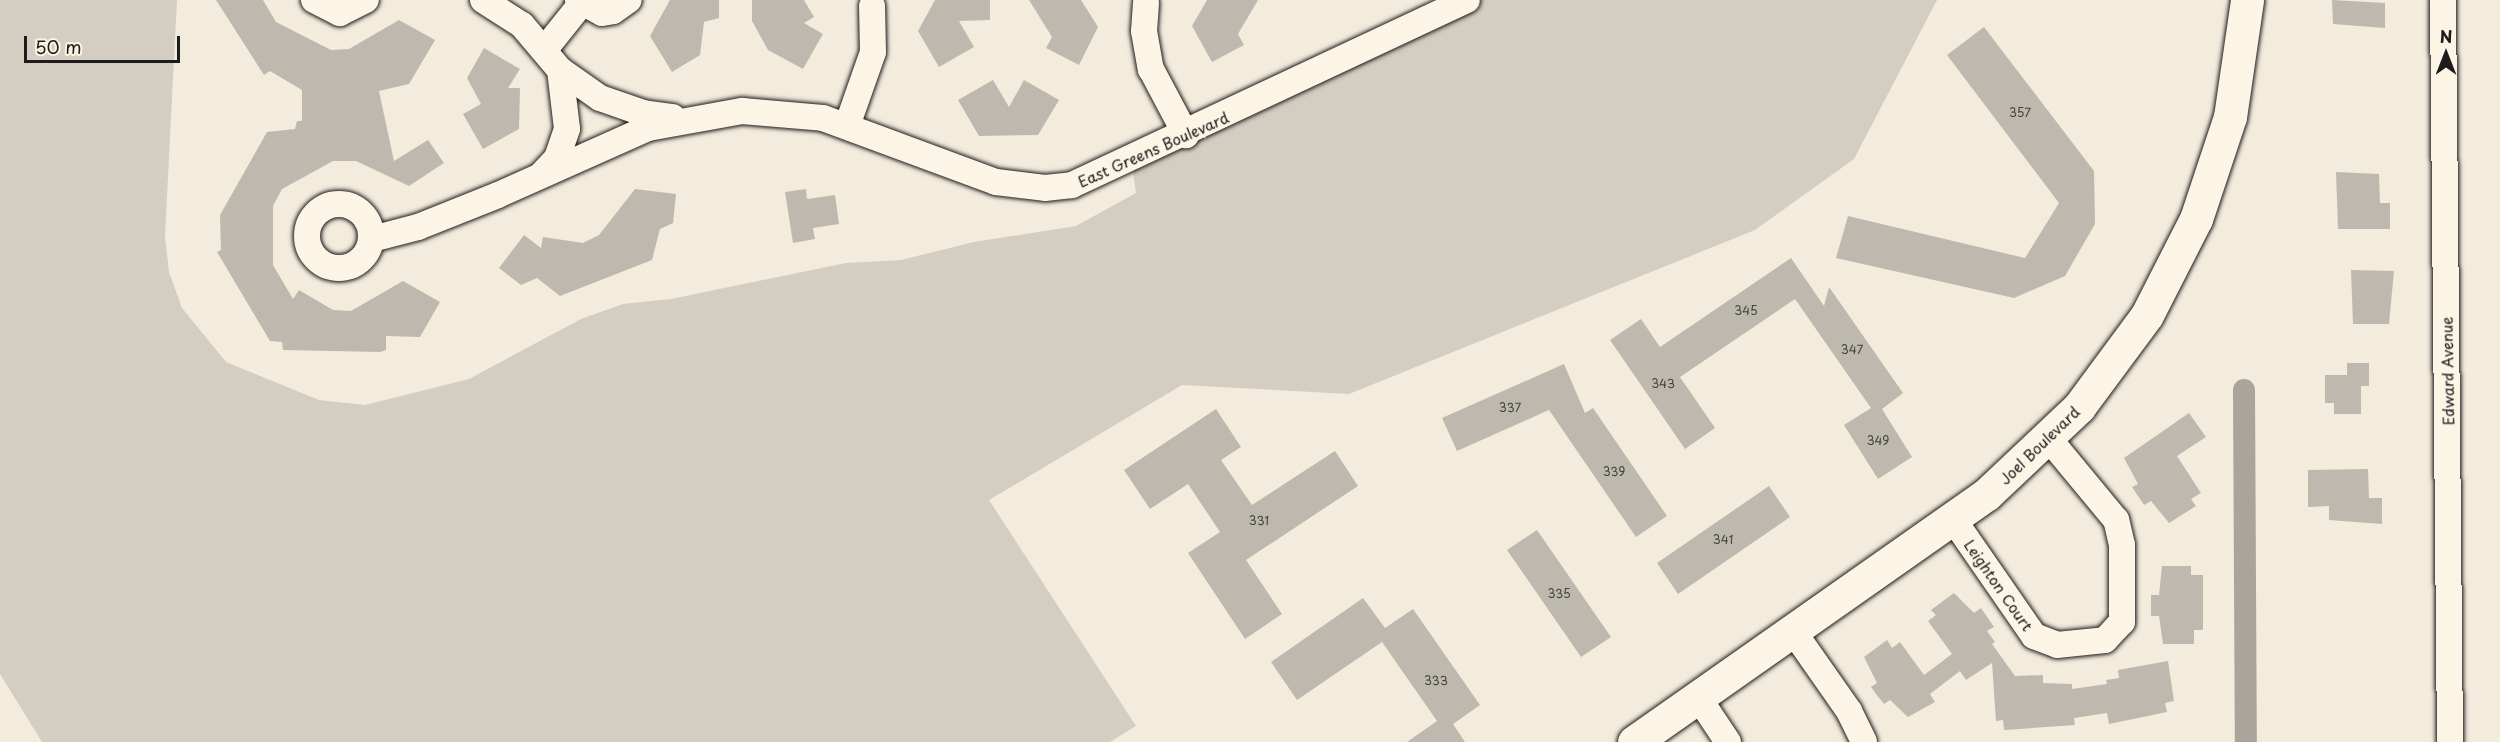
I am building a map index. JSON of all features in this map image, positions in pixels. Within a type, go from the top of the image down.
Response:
[{"type":"main road","name":"Joel Boulevard","points":[[1634,742],[1953,519],[2049,439],[2133,337],[2196,219],[2230,117],[2247,0]]},
{"type":"street","points":[[314,0],[340,13],[366,0]]},
{"type":"street","points":[[372,238],[418,227],[530,181],[557,159],[567,129],[560,70],[545,49],[522,26],[483,0]]},
{"type":"street","points":[[545,49],[579,2],[602,13],[613,11],[629,0]]},
{"type":"street","name":"East Greens Boulevard","points":[[560,70],[600,98],[643,113],[682,118],[771,111],[846,126],[971,175],[1045,188],[1098,176],[1467,0]]},
{"type":"street","name":"Edward Avenue","points":[[2443,0],[2450,742]]},
{"type":"street","points":[[1144,1],[1144,31],[1151,69],[1186,135]]},
{"type":"street","points":[[846,126],[873,52],[872,2]]},
{"type":"street","name":"East Greens Boulevard","points":[[530,181],[648,128],[682,118]]},
{"type":"street","name":"Leighton Court","points":[[1953,519],[2034,636],[2057,645],[2105,640],[2122,622],[2122,545],[2116,520],[2049,439]]},
{"type":"street","points":[[1793,631],[1849,711],[1864,742]]},
{"type":"street","points":[[1698,697],[1728,742]]},
{"type":"shaded area","points":[[0,0],[177,0],[165,236],[169,272],[182,308],[226,362],[319,400],[365,405],[469,379],[581,319],[623,304],[671,299],[846,263],[901,260],[974,242],[1076,226],[1136,193],[1132,165],[1467,0],[1937,0],[1854,159],[1755,230],[1349,394],[1182,385],[989,500],[1136,726],[1110,742],[42,742],[0,674]]},
{"type":"building","points":[[216,0],[263,0],[276,22],[331,50],[349,49],[399,20],[435,40],[409,84],[379,91],[394,161],[428,140],[444,163],[409,186],[356,161],[333,161],[282,189],[273,206],[273,265],[293,299],[299,290],[333,310],[351,311],[403,281],[440,302],[420,337],[386,336],[386,350],[380,352],[283,350],[282,342],[270,341],[217,252],[221,250],[220,215],[267,132],[295,129],[297,121],[302,121],[302,90],[270,71],[264,75]]},
{"type":"building","points":[[670,0],[719,0],[719,18],[704,22],[700,55],[672,72],[650,36]]},
{"type":"building","points":[[752,0],[804,0],[814,17],[804,23],[823,34],[803,69],[768,50],[752,21]]},
{"type":"building","points":[[935,0],[990,0],[990,20],[959,21],[974,47],[939,67],[918,31]]},
{"type":"building","points":[[1029,0],[1081,0],[1098,27],[1079,65],[1046,48],[1052,37]]},
{"type":"building","points":[[1207,0],[1258,0],[1238,34],[1244,45],[1212,62],[1192,26]]},
{"type":"building","points":[[2332,0],[2385,3],[2385,28],[2333,24]]},
{"type":"building","points":[[1984,27],[2094,171],[2095,224],[2065,276],[2014,298],[1836,258],[1848,216],[2025,258],[2059,203],[1947,55]]},
{"type":"building","points":[[484,48],[520,69],[508,88],[520,88],[519,129],[483,149],[463,114],[481,104],[467,78]]},
{"type":"building","points":[[993,80],[1009,107],[1024,80],[1059,100],[1038,135],[979,136],[958,100]]},
{"type":"building","points":[[2336,172],[2379,174],[2380,203],[2390,203],[2390,229],[2338,229]]},
{"type":"building","points":[[635,189],[676,194],[673,223],[660,229],[652,260],[560,296],[537,278],[521,285],[499,268],[524,235],[541,248],[543,237],[583,243],[599,235]]},
{"type":"building","points":[[806,189],[807,199],[835,195],[839,224],[813,228],[815,239],[793,243],[785,192]]},
{"type":"building","points":[[1791,258],[1824,306],[1829,287],[1903,393],[1882,409],[1912,457],[1878,479],[1844,425],[1871,408],[1795,299],[1680,377],[1715,428],[1685,449],[1610,340],[1641,319],[1660,347]]},
{"type":"building","points":[[2351,270],[2394,271],[2389,324],[2353,324]]},
{"type":"building","points":[[2347,363],[2369,363],[2369,386],[2361,386],[2361,414],[2334,414],[2334,403],[2325,403],[2325,375],[2347,375]]},
{"type":"building","points":[[1564,364],[1585,413],[1593,408],[1667,516],[1636,537],[1549,410],[1457,451],[1442,418]]},
{"type":"building","points":[[1216,409],[1241,447],[1221,460],[1252,505],[1335,451],[1358,486],[1246,560],[1282,614],[1245,639],[1188,553],[1220,532],[1188,484],[1150,509],[1124,470]]},
{"type":"building","points":[[2189,413],[2206,437],[2177,456],[2201,493],[2191,499],[2196,506],[2169,523],[2151,501],[2144,505],[2132,487],[2138,484],[2124,458]]},
{"type":"building","points":[[2368,469],[2369,498],[2382,498],[2382,524],[2329,520],[2329,506],[2308,507],[2308,470]]},
{"type":"building","points":[[1769,486],[1790,517],[1678,594],[1657,563]]},
{"type":"building","points":[[1537,530],[1611,637],[1581,657],[1507,550]]},
{"type":"building","points":[[2162,566],[2191,566],[2191,575],[2203,575],[2203,630],[2194,630],[2194,644],[2163,644],[2159,616],[2151,616],[2151,595],[2159,595]]},
{"type":"building","points":[[1954,593],[1974,613],[1981,608],[1994,627],[1987,631],[1995,642],[1992,644],[2015,676],[2043,675],[2043,683],[2072,684],[2072,689],[2107,684],[2106,680],[2119,678],[2118,670],[2168,661],[2174,701],[2165,703],[2167,712],[2109,724],[2107,713],[2074,718],[2075,725],[2004,730],[2003,720],[1996,721],[1992,663],[1966,680],[1960,671],[1930,694],[1935,702],[1908,717],[1890,700],[1884,704],[1876,694],[1871,687],[1877,683],[1864,657],[1887,640],[1892,648],[1900,642],[1924,675],[1952,654],[1928,621],[1936,615],[1931,610]]},
{"type":"building","points":[[1363,598],[1385,628],[1413,609],[1480,705],[1453,724],[1465,742],[1407,742],[1437,721],[1382,642],[1297,700],[1271,662]]},
{"type":"waterway","points":[[2244,390],[2246,742]]}]
